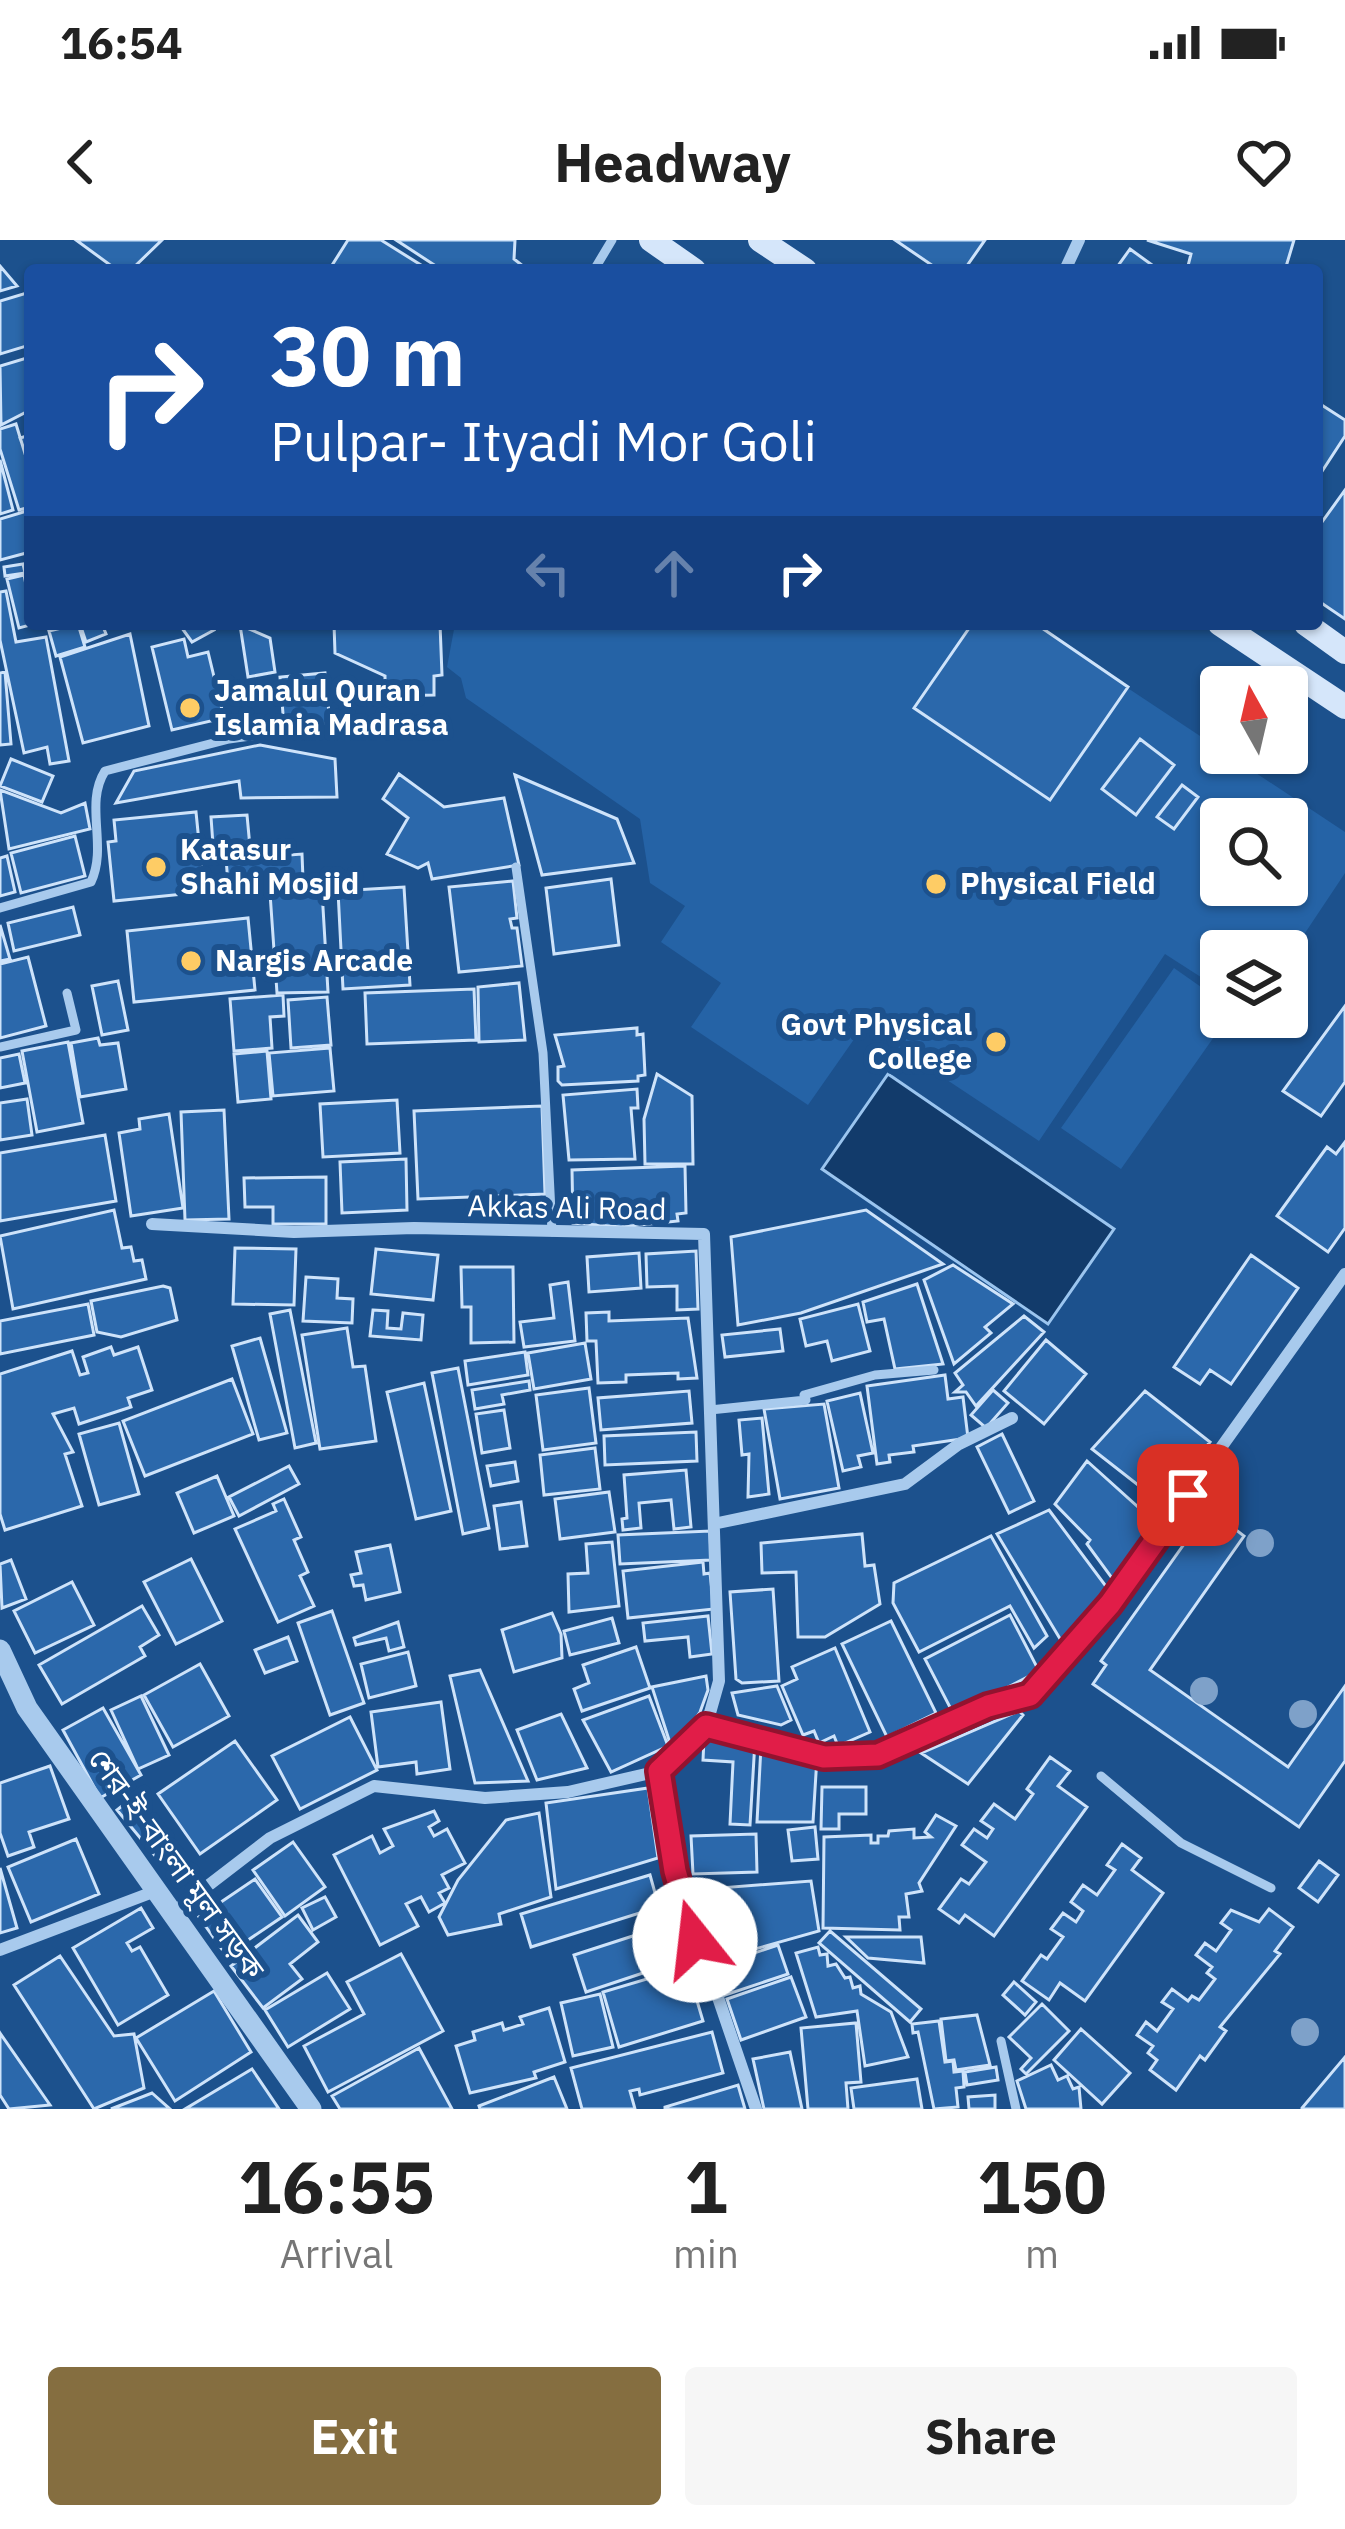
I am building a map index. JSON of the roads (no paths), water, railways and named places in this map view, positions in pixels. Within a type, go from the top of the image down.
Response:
[{"type":"main road","points":[[651,240],[685,264]]},
{"type":"main road","points":[[760,240],[796,264]]},
{"type":"main road","points":[[1229,630],[1345,707]]},
{"type":"main road","points":[[1314,630],[1345,652]]},
{"type":"street","name":"Akkas Ali Road","points":[[152,1224],[294,1232],[704,1234],[718,1523],[719,1681],[706,1726]]},
{"type":"street","points":[[175,1912],[270,1838],[374,1786],[485,1798],[568,1792],[659,1771],[706,1726],[824,1757],[878,1755],[988,1706],[1030,1695],[1110,1604],[1345,1274]]},
{"type":"street","points":[[718,1523],[905,1484],[959,1444],[1012,1418]]},
{"type":"street","name":"শের-ই-বাংলা মূল সড়ক","points":[[0,1649],[27,1708],[311,2109]]},
{"type":"street","points":[[659,1771],[675,1871],[756,2109]]},
{"type":"street","points":[[0,1950],[153,1892]]},
{"type":"lane","points":[[0,908],[91,882],[98,867],[97,784],[105,771],[229,739],[286,731]]},
{"type":"lane","points":[[516,867],[543,1053],[552,1233]]},
{"type":"lane","points":[[0,1047],[76,1030],[67,993]]},
{"type":"lane","points":[[710,1410],[806,1400],[804,1395],[875,1375],[934,1370]]},
{"type":"lane","points":[[1101,1776],[1181,1843],[1271,1888]]},
{"type":"lane","points":[[1000,2041],[1016,2109]]},
{"type":"place","name":"Jamalul Quran Islamia Madrasa","points":[[190,708]]},
{"type":"place","name":"Katasur Shahi Mosjid","points":[[156,867]]},
{"type":"place","name":"Physical Field","points":[[936,884]]},
{"type":"place","name":"Nargis Arcade","points":[[191,961]]},
{"type":"place","name":"Govt Physical College","points":[[996,1042]]}]
